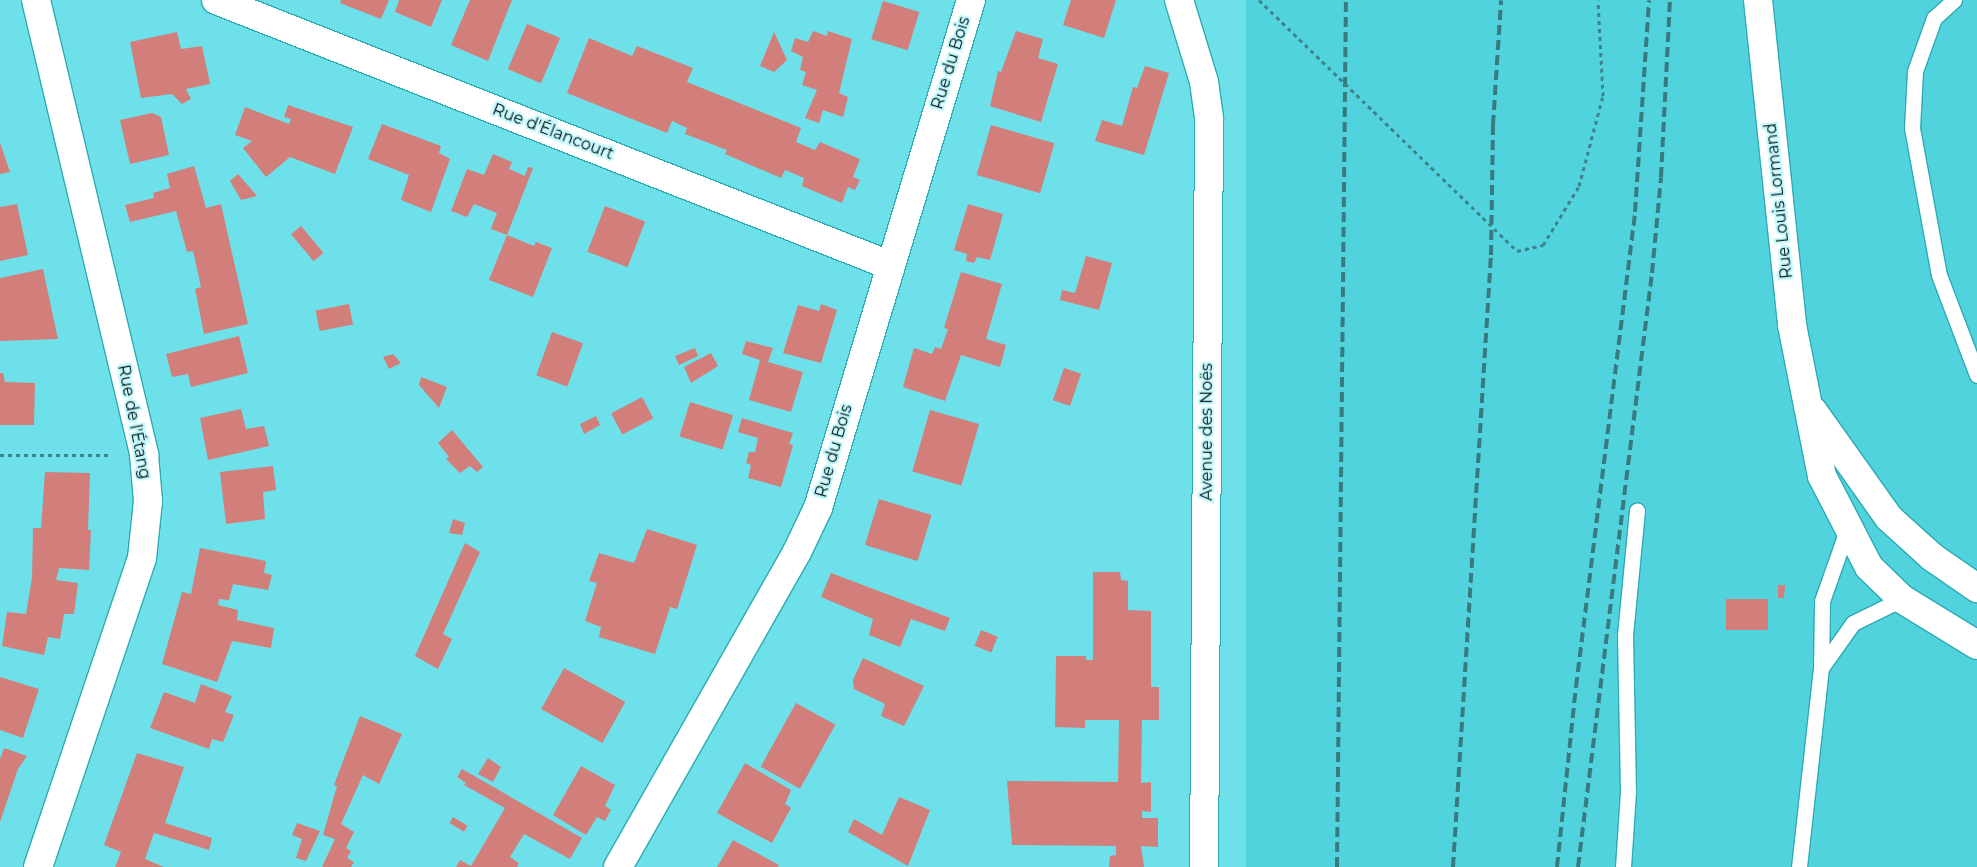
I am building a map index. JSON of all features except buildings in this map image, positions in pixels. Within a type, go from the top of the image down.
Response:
[{"type":"street","name":"Rue de l'Étang","points":[[36,0],[144,455],[148,501],[142,558],[38,867]]},
{"type":"street","name":"Rue d'Élancourt","points":[[216,0],[889,265]]},
{"type":"street","name":"Rue du Bois","points":[[618,867],[797,552],[818,508],[889,265],[971,0]]},
{"type":"street","name":"Avenue des Noës","points":[[1179,0],[1204,82],[1209,119],[1204,867]]},
{"type":"street","name":"Rue Louis Lormand","points":[[1758,0],[1792,325],[1822,476],[1869,567],[1902,599],[1977,645]]},
{"type":"street","name":"Rue Louis Lormand","points":[[1806,401],[1889,518],[1932,557],[1977,588]]},
{"type":"lane","points":[[1954,0],[1934,18],[1915,71],[1912,128],[1939,275],[1977,375]]},
{"type":"lane","points":[[1623,867],[1628,791],[1625,635],[1637,511]]},
{"type":"lane","points":[[1800,867],[1821,668],[1822,601],[1848,526]]},
{"type":"lane","points":[[1821,668],[1853,623],[1902,599]]},
{"type":"path","points":[[1260,0],[1517,251],[1543,245],[1580,186],[1602,96],[1598,0]]},
{"type":"path","points":[[0,455],[144,455]]},
{"type":"shaded area","points":[[1246,0],[1977,0],[1977,867],[1246,867]]},
{"type":"railway","points":[[1337,867],[1346,0]]},
{"type":"railway","points":[[1453,867],[1491,255],[1493,125],[1501,0]]},
{"type":"railway","points":[[1557,867],[1576,687],[1635,212],[1649,0]]},
{"type":"railway","points":[[1578,867],[1652,273],[1661,177],[1670,0]]}]
